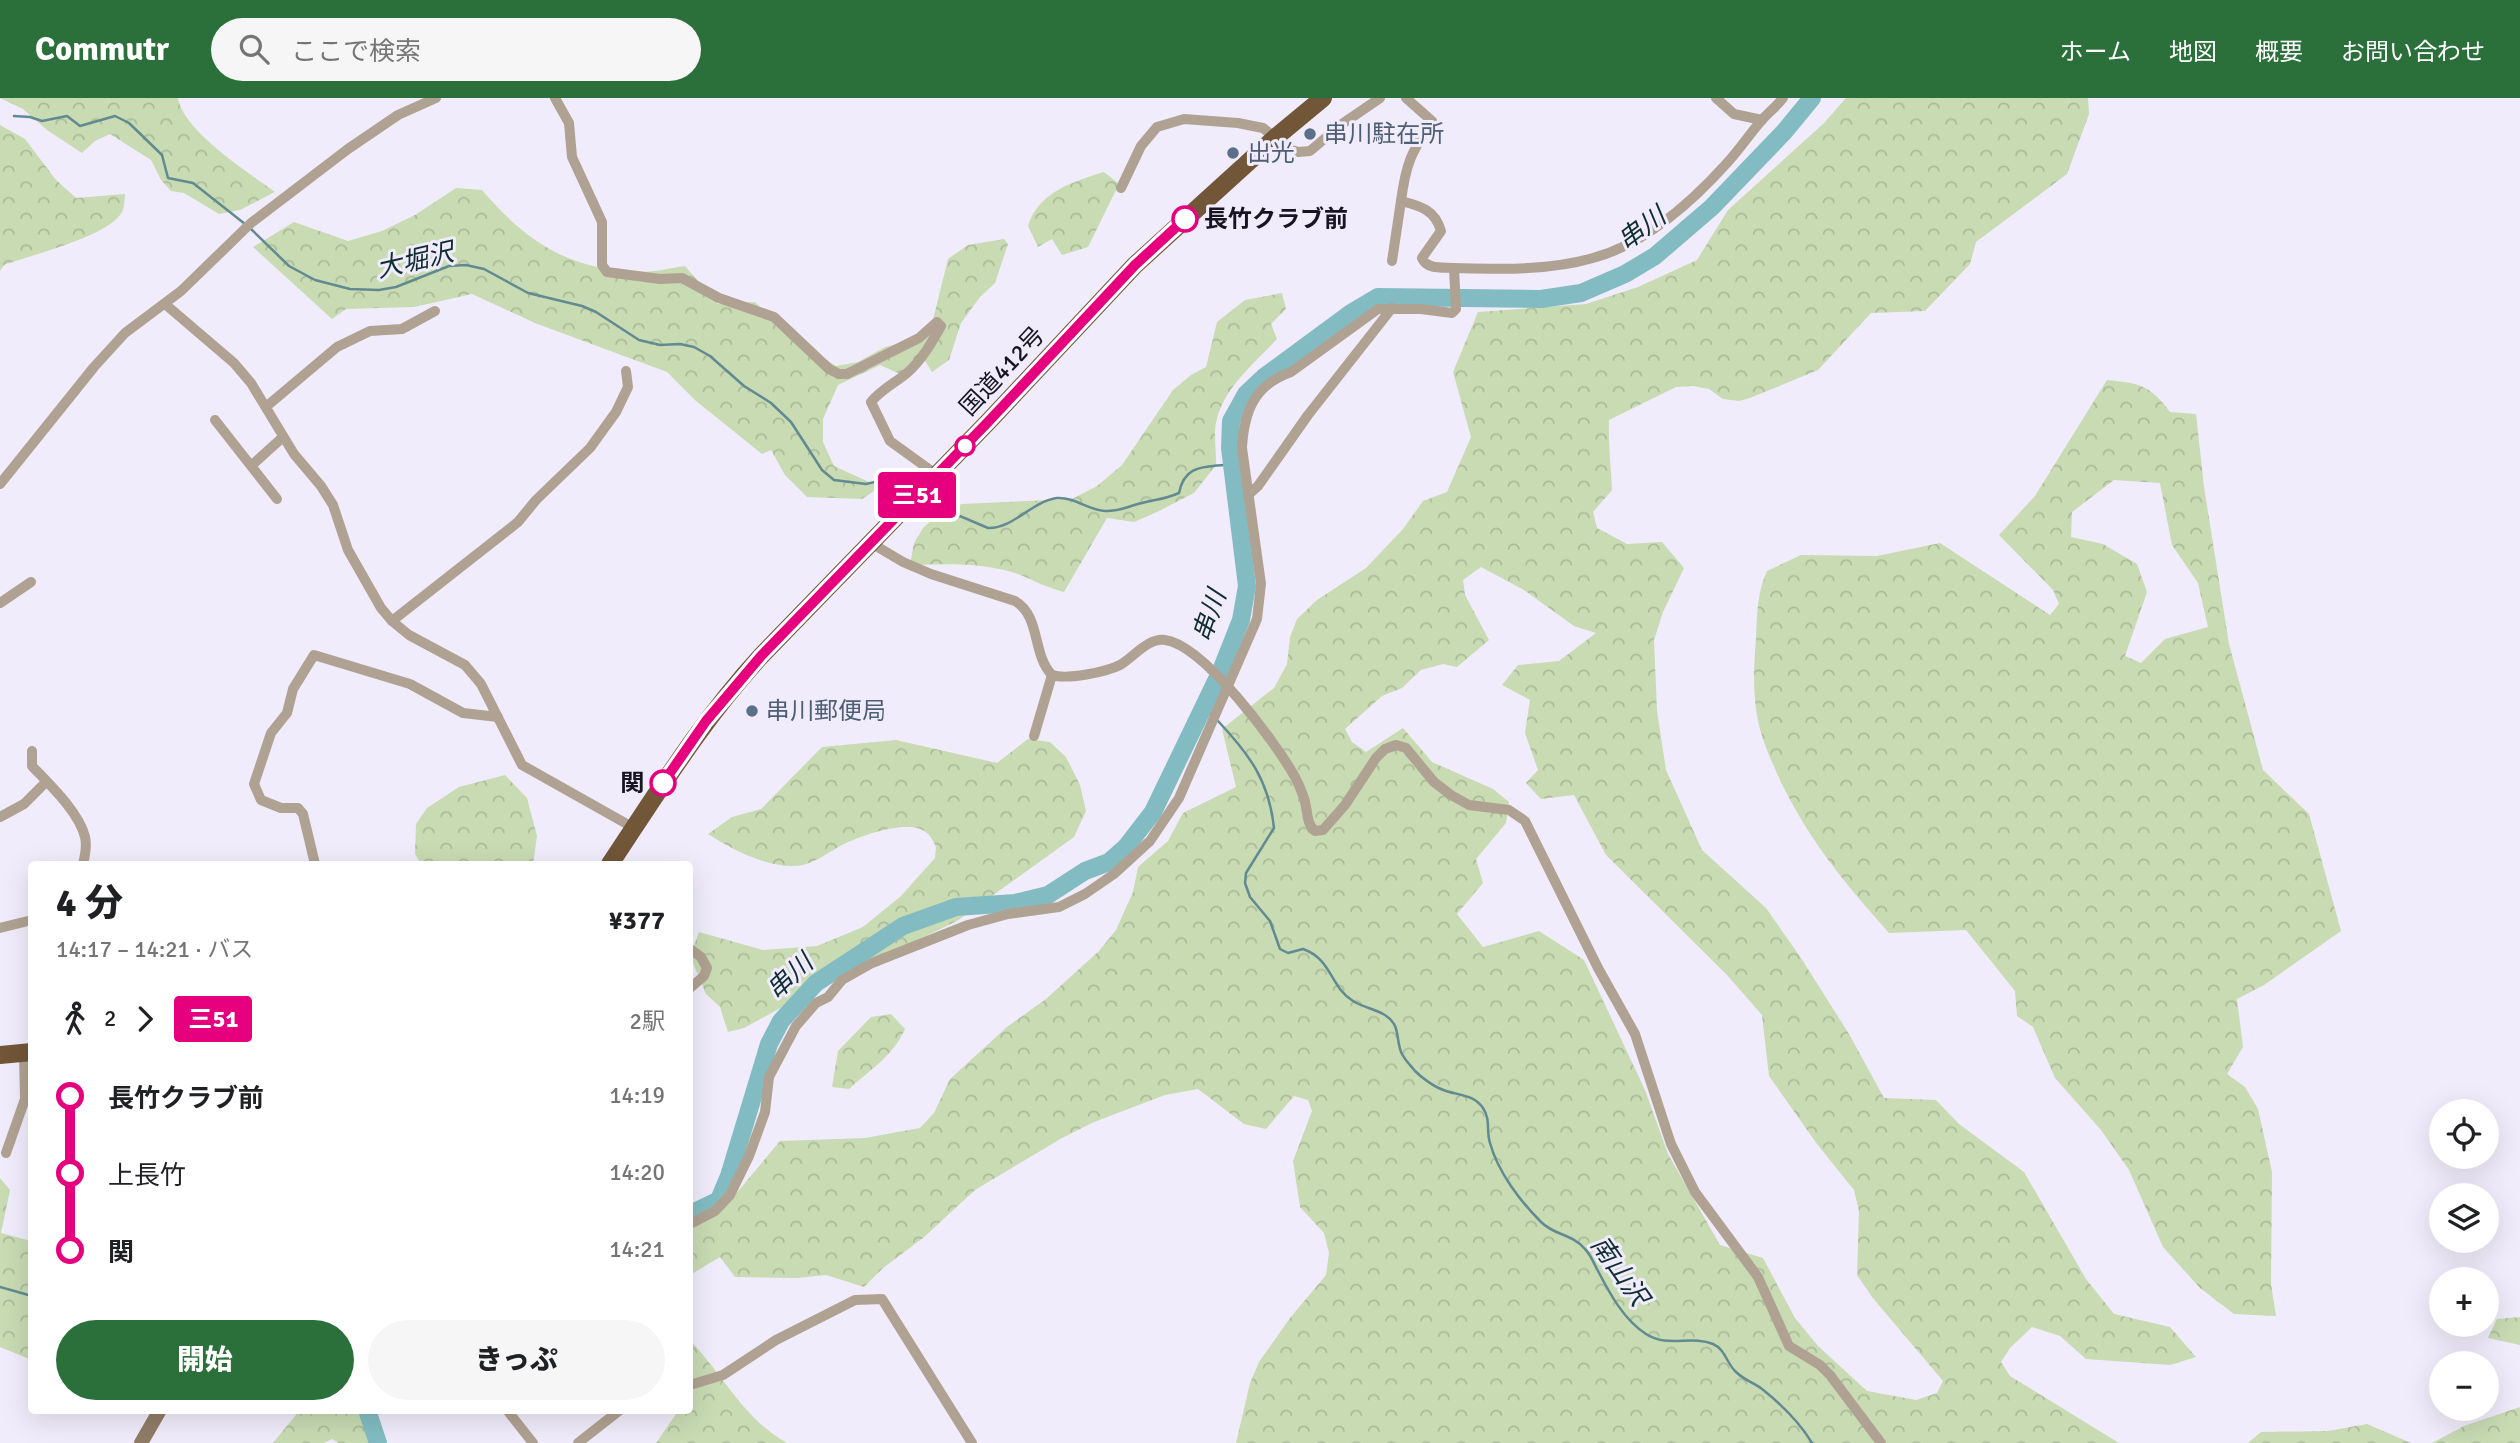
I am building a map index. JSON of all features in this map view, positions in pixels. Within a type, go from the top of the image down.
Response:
[{"type":"highway","name":"国道412号","points":[[612,861],[681,755],[733,687],[1135,265],[1323,98]]},
{"type":"highway","points":[[0,1055],[28,1053]]},
{"type":"main road","points":[[141,1443],[158,1414]]},
{"type":"street","points":[[0,484],[94,367],[125,333],[165,304],[210,265],[251,223],[325,166],[398,115],[436,98]]},
{"type":"street","points":[[555,98],[569,123],[572,157],[602,222],[602,265],[607,272],[660,279],[682,278],[719,298],[775,317],[829,369],[839,374],[847,374],[907,344],[936,323],[941,326],[931,345],[908,372],[879,392],[871,401],[890,441],[937,475]]},
{"type":"street","points":[[1121,188],[1141,146],[1157,127],[1184,119],[1238,123],[1263,128],[1289,149],[1298,152],[1310,151],[1342,124],[1380,98]]},
{"type":"street","points":[[1392,261],[1406,167],[1412,152],[1432,121],[1406,98]]},
{"type":"street","points":[[1716,98],[1734,114],[1762,120]]},
{"type":"street","points":[[1765,98],[1773,110]]},
{"type":"street","points":[[1401,201],[1422,206],[1438,220],[1441,231],[1422,258],[1428,266],[1454,270],[1515,269],[1595,258],[1663,222],[1687,202],[1726,164],[1783,98]]},
{"type":"street","points":[[693,1222],[715,1211],[730,1195],[749,1156],[765,1112],[769,1077],[796,1026],[816,1003],[828,997],[842,979],[873,963],[968,925],[1009,914],[1059,907],[1085,894],[1114,874],[1150,841],[1179,798],[1226,685],[1255,626],[1261,598],[1259,570],[1242,455],[1243,430],[1249,409],[1259,393],[1276,377],[1291,372],[1378,309],[1452,313],[1456,309],[1454,270]]},
{"type":"street","points":[[165,304],[234,363],[251,383],[283,437],[333,505],[348,550],[381,608],[392,621],[409,635],[465,665],[481,684],[522,765],[634,828]]},
{"type":"street","points":[[1248,495],[1258,486],[1308,415],[1392,308]]},
{"type":"street","points":[[267,406],[337,346],[370,331],[402,329],[435,311]]},
{"type":"street","points":[[392,621],[518,522],[536,500],[590,448],[616,412],[628,387],[626,371]]},
{"type":"street","points":[[215,420],[277,499]]},
{"type":"street","points":[[252,465],[283,437]]},
{"type":"street","points":[[871,543],[922,570],[1023,606],[1030,620],[1041,659],[1052,675],[1063,677],[1107,669],[1119,665],[1157,640],[1177,644],[1188,650],[1226,685],[1250,712],[1294,776],[1305,800],[1309,823],[1315,831],[1323,830],[1340,811],[1376,758],[1385,749],[1396,745],[1406,748],[1426,774],[1451,795],[1469,805],[1509,810],[1525,821],[1598,968],[1635,1034],[1671,1143],[1695,1192],[1758,1278],[1789,1346],[1820,1365],[1830,1375],[1881,1443]]},
{"type":"street","points":[[0,603],[31,582]]},
{"type":"street","points":[[314,861],[303,814],[298,808],[281,808],[261,800],[254,784],[271,733],[287,713],[293,689],[314,655],[410,684],[463,713],[498,717]]},
{"type":"street","points":[[1034,736],[1052,675]]},
{"type":"street","points":[[32,751],[32,766],[79,824],[86,838],[83,861]]},
{"type":"street","points":[[0,817],[24,804],[47,782]]},
{"type":"street","points":[[0,928],[28,920]]},
{"type":"street","points":[[693,951],[701,957],[707,968],[704,976],[693,985]]},
{"type":"street","points":[[6,1153],[25,1098],[28,1053]]},
{"type":"street","points":[[693,1384],[723,1375],[776,1340],[855,1300],[882,1299],[972,1443]]},
{"type":"street","points":[[510,1414],[533,1443]]},
{"type":"street","points":[[578,1443],[615,1414]]},
{"type":"green space","points":[[0,98],[178,98],[182,111],[204,137],[275,192],[240,210],[219,214],[184,193],[171,191],[161,180],[151,160],[110,134],[95,141],[82,153],[47,130],[23,109]]},
{"type":"green space","points":[[1846,98],[2088,98],[2089,114],[2067,174],[1976,242],[1970,264],[1925,311],[1871,313],[1818,370],[1750,398],[1739,401],[1723,399],[1709,389],[1676,387],[1609,420],[1612,490],[1593,512],[1597,528],[1627,544],[1662,542],[1684,568],[1663,612],[1654,640],[1657,711],[1666,770],[1702,850],[1766,908],[1849,1034],[1884,1098],[1936,1100],[1959,1124],[2024,1172],[2086,1279],[2114,1314],[2170,1327],[2196,1357],[2170,1365],[2086,1359],[2060,1336],[2032,1327],[2010,1348],[2001,1362],[2010,1376],[2119,1443],[1236,1443],[1250,1383],[1259,1362],[1290,1318],[1326,1275],[1329,1253],[1324,1233],[1300,1207],[1293,1161],[1312,1111],[1308,1100],[1294,1096],[1266,1129],[1244,1124],[1198,1089],[1165,1095],[1094,1122],[975,1190],[864,1287],[826,1275],[797,1278],[735,1277],[720,1257],[693,1273],[693,1228],[720,1213],[780,1141],[865,1138],[920,1128],[934,1113],[950,1079],[1007,1027],[1046,999],[1099,951],[1116,930],[1133,892],[1138,867],[1168,841],[1183,813],[1236,787],[1222,729],[1274,688],[1287,664],[1290,637],[1297,619],[1317,600],[1366,568],[1403,529],[1423,501],[1447,492],[1471,437],[1453,372],[1478,312],[1586,304],[1638,287],[1697,260],[1728,210],[1824,123]],"holes":[[[1481,567],[1524,590],[1574,626],[1596,633],[1559,661],[1518,665],[1502,685],[1530,700],[1525,733],[1538,770],[1526,783],[1541,799],[1574,795],[1606,855],[1727,975],[1762,1015],[1769,1076],[1817,1144],[1854,1190],[1859,1211],[1857,1275],[1872,1297],[1943,1381],[1937,1393],[1916,1400],[1867,1391],[1818,1346],[1795,1318],[1763,1258],[1720,1245],[1668,1154],[1645,1090],[1584,960],[1539,931],[1483,947],[1457,914],[1483,883],[1476,859],[1506,823],[1509,802],[1493,789],[1432,762],[1403,728],[1366,752],[1352,742],[1345,729],[1382,696],[1402,688],[1421,670],[1443,664],[1457,667],[1489,640],[1465,595],[1463,580]]]},
{"type":"green space","points":[[0,125],[25,139],[56,180],[76,198],[125,194],[124,208],[120,215],[112,223],[84,238],[4,265],[0,271]]},
{"type":"green space","points":[[1104,172],[1119,184],[1088,247],[1062,255],[1052,239],[1038,247],[1028,226],[1040,204],[1058,190]]},
{"type":"green space","points":[[456,188],[482,190],[533,239],[572,259],[593,266],[641,272],[685,266],[718,304],[755,302],[785,333],[836,366],[858,362],[885,347],[929,336],[948,259],[968,245],[1004,239],[1008,244],[995,283],[980,297],[961,323],[949,360],[932,372],[925,361],[900,374],[880,365],[838,385],[823,419],[823,442],[834,466],[880,487],[862,499],[807,497],[785,475],[771,450],[762,454],[696,401],[667,372],[535,323],[472,294],[414,307],[346,309],[332,319],[253,247],[294,222],[348,241],[382,231],[415,215]]},
{"type":"green space","points":[[1282,293],[1286,309],[1271,324],[1277,339],[1237,381],[1217,418],[1216,465],[1194,493],[1157,512],[1134,522],[1107,518],[1064,592],[992,567],[910,565],[914,543],[923,528],[943,510],[962,504],[1072,499],[1097,486],[1122,465],[1173,390],[1206,367],[1217,322],[1245,300]]},
{"type":"green space","points":[[2107,380],[2143,387],[2156,396],[2170,412],[2196,414],[2204,487],[2229,644],[2263,770],[2309,814],[2341,931],[2264,985],[2237,999],[2243,1047],[2227,1074],[2245,1087],[2258,1109],[2272,1172],[2271,1284],[2276,1316],[2234,1314],[2200,1288],[2163,1247],[2129,1170],[2101,1130],[2055,1078],[2033,1027],[2017,1016],[2015,991],[1966,930],[1889,933],[1843,879],[1803,823],[1780,780],[1762,737],[1755,701],[1754,665],[1758,604],[1767,571],[1801,555],[1877,556],[1940,543],[2050,615],[2059,604],[2053,590],[1999,535],[2035,496]],"holes":[[[2114,480],[2160,483],[2172,545],[2198,583],[2208,627],[2165,639],[2141,663],[2125,656],[2147,592],[2137,564],[2103,544],[2071,537],[2072,512]]]},
{"type":"green space","points":[[1028,739],[1050,742],[1066,757],[1080,785],[1086,811],[1074,837],[957,921],[810,992],[744,1028],[728,1032],[720,1007],[706,994],[693,963],[693,948],[699,932],[763,950],[817,946],[863,927],[901,896],[935,858],[936,847],[928,834],[919,829],[899,827],[864,836],[814,861],[792,866],[748,856],[708,834],[732,817],[761,809],[822,747],[896,740],[997,763]]},
{"type":"green space","points":[[505,775],[527,798],[537,836],[533,861],[419,861],[415,854],[416,824],[427,808],[459,787]]},
{"type":"green space","points":[[891,1014],[905,1029],[894,1047],[849,1089],[832,1087],[838,1051],[871,1017]]},
{"type":"green space","points":[[0,1178],[10,1190],[1,1233],[28,1240],[28,1359],[0,1347]]},
{"type":"green space","points":[[2520,1317],[2520,1345],[2488,1338],[2499,1337],[2499,1319]]},
{"type":"green space","points":[[693,1344],[746,1409],[772,1434],[787,1443],[656,1443],[676,1414],[693,1414]]},
{"type":"green space","points":[[2520,1407],[2520,1443],[2432,1443],[2479,1421],[2499,1421],[2499,1414]]},
{"type":"green space","points":[[297,1414],[361,1414],[373,1438],[370,1443],[338,1443],[332,1439],[324,1443],[273,1443]]},
{"type":"green space","points":[[2367,1424],[2411,1443],[2248,1443],[2261,1432],[2328,1431]]},
{"type":"waterway","name":"串川","points":[[693,1213],[719,1200],[729,1176],[769,1044],[781,1021],[816,983],[903,926],[956,907],[1015,903],[1048,895],[1085,871],[1109,862],[1126,847],[1153,812],[1220,673],[1241,620],[1247,586],[1230,448],[1231,421],[1246,394],[1264,377],[1351,313],[1378,297],[1541,299],[1581,293],[1625,274],[1655,256],[1712,207],[1784,132],[1812,98]]},
{"type":"waterway","name":"大堀沢","points":[[14,116],[42,121],[67,116],[80,126],[115,116],[129,123],[162,155],[168,178],[193,183],[245,224]]},
{"type":"waterway","name":"大堀沢","points":[[250,228],[289,266],[315,280],[350,289],[379,290],[396,287],[449,266],[466,265],[484,269],[528,293],[596,312],[639,340],[660,345],[680,344],[694,347],[710,356],[744,386],[771,403],[791,422],[822,470],[834,480],[866,484],[888,479],[903,489]]},
{"type":"waterway","name":"大堀沢","points":[[927,502],[988,528],[997,527],[1039,504],[1057,498],[1070,499],[1099,510],[1110,511],[1164,498],[1179,493],[1182,483],[1191,472],[1205,467],[1231,464]]},
{"type":"waterway","name":"南山沢","points":[[1204,706],[1211,714]]},
{"type":"waterway","name":"南山沢","points":[[1218,721],[1240,745],[1263,782],[1268,796],[1274,828],[1246,873],[1245,883],[1250,897],[1270,921],[1280,949],[1288,953],[1303,949],[1320,959],[1345,995],[1390,1019],[1396,1027],[1402,1054],[1418,1073],[1438,1088],[1469,1097],[1479,1103],[1487,1117],[1489,1139],[1498,1165],[1511,1186],[1541,1222],[1585,1249],[1618,1306],[1638,1328],[1662,1340],[1697,1341],[1717,1346],[1736,1372],[1776,1401],[1796,1421],[1812,1443]]},
{"type":"waterway","points":[[0,1287],[28,1295]]},
{"type":"waterway","name":"串川","points":[[368,1414],[378,1443]]},
{"type":"bus line","name":"三51","points":[[663,783],[706,721],[761,656],[988,422],[1135,265],[1185,219]]},
{"type":"place","name":"串川駐在所","points":[[1310,134]]},
{"type":"place","name":"出光","points":[[1233,153]]},
{"type":"place","name":"長竹クラブ前","points":[[1185,219]]},
{"type":"place","name":"串川郵便局","points":[[752,711]]},
{"type":"place","name":"関","points":[[663,783]]}]
